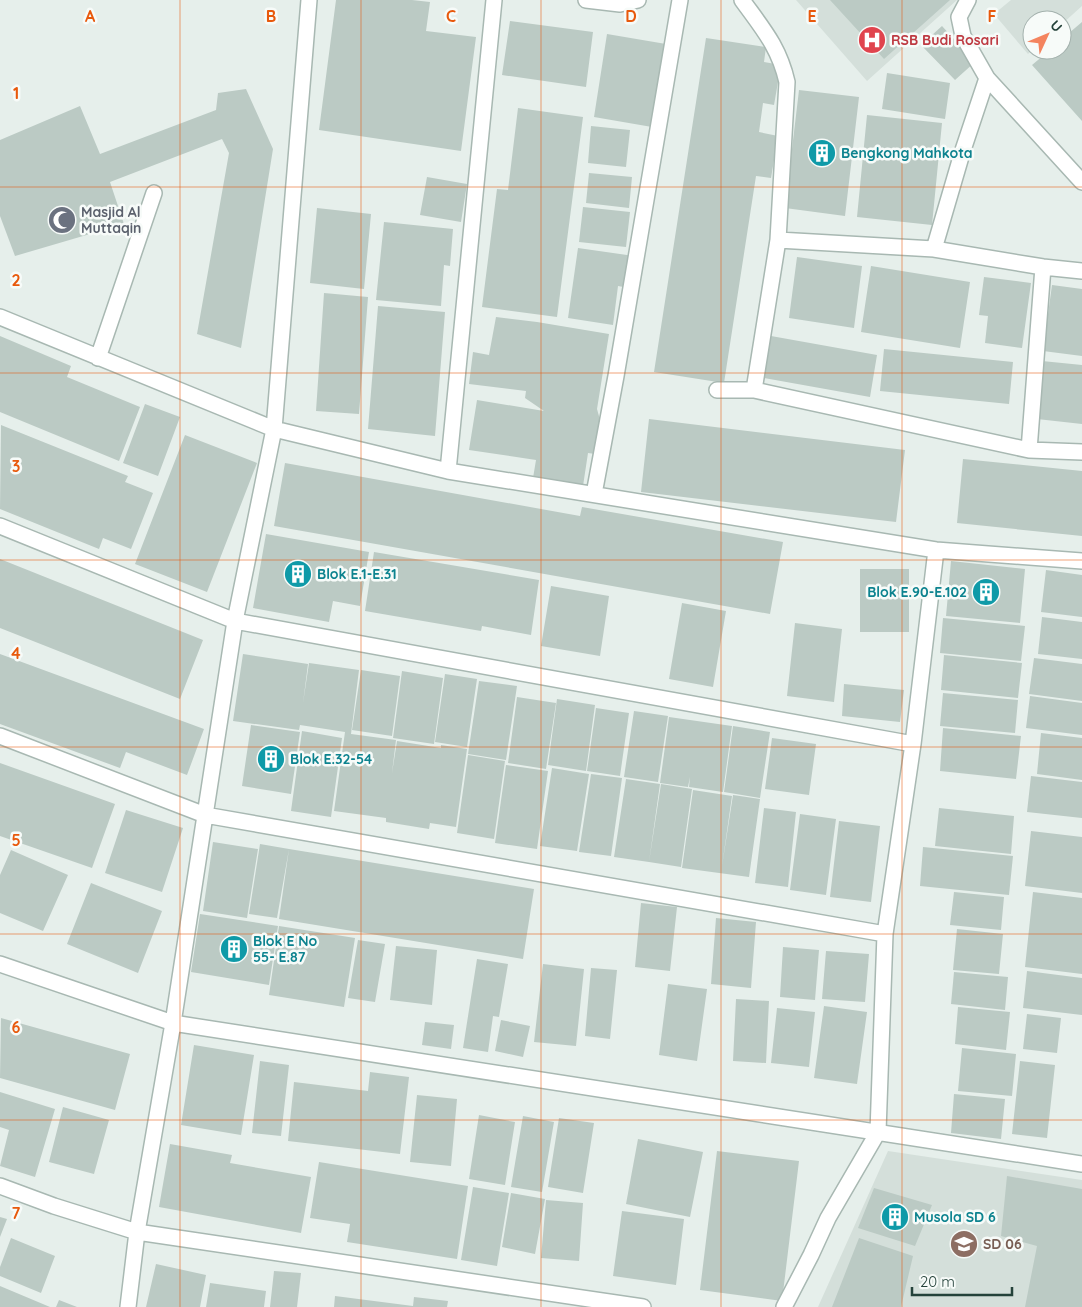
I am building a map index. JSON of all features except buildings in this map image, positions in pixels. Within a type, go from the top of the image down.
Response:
[{"type":"street","points":[[128,1307],[137,1232],[173,1023],[234,621],[274,429],[309,0]]},
{"type":"street","points":[[448,471],[494,0]]},
{"type":"street","points":[[586,0],[620,4],[638,0]]},
{"type":"street","points":[[594,494],[680,0]]},
{"type":"street","points":[[742,0],[773,42],[782,63],[787,82],[778,240],[754,390]]},
{"type":"street","points":[[968,0],[959,17],[963,36],[987,78],[1082,182]]},
{"type":"street","points":[[934,249],[963,150],[987,78]]},
{"type":"street","points":[[98,358],[154,193]]},
{"type":"street","points":[[778,240],[934,249],[1043,267],[1082,271]]},
{"type":"street","points":[[1029,450],[1043,267]]},
{"type":"street","points":[[0,317],[274,429],[448,471],[936,550],[1082,561]]},
{"type":"street","points":[[717,390],[754,390],[1029,450],[1082,452]]},
{"type":"street","points":[[0,526],[234,621],[912,744]]},
{"type":"street","points":[[784,1307],[812,1255],[828,1218],[878,1132],[885,934],[912,744],[936,550]]},
{"type":"street","points":[[0,736],[205,815],[885,934]]},
{"type":"street","points":[[0,964],[173,1023],[1082,1164]]},
{"type":"street","points":[[0,1186],[54,1206],[137,1232],[643,1307]]},
{"type":"shaded area","name":"RSB Budi Rosari","points":[[796,0],[957,0],[867,81]]},
{"type":"shaded area","points":[[1011,0],[1082,0],[1082,6],[1072,15],[1072,10],[1022,10],[1022,47],[994,14]]},
{"type":"shaded area","name":"SD 06","points":[[888,1151],[1082,1180],[1082,1307],[818,1307]]},
{"type":"place","name":"RSB Budi Rosari","points":[[872,40]]},
{"type":"place","name":"Bengkong Mahkota","points":[[822,153]]},
{"type":"place","name":"Masjid Al Muttaqin","points":[[62,220]]},
{"type":"place","name":"Blok E.1-E.31","points":[[298,574]]},
{"type":"place","name":"Blok E.90-E.102","points":[[986,592]]},
{"type":"place","name":"Blok E.32-54","points":[[271,759]]},
{"type":"place","name":"Blok E No 55- E.87","points":[[234,949]]},
{"type":"place","name":"Musola SD 6","points":[[895,1217]]},
{"type":"place","name":"SD 06","points":[[964,1244]]}]
